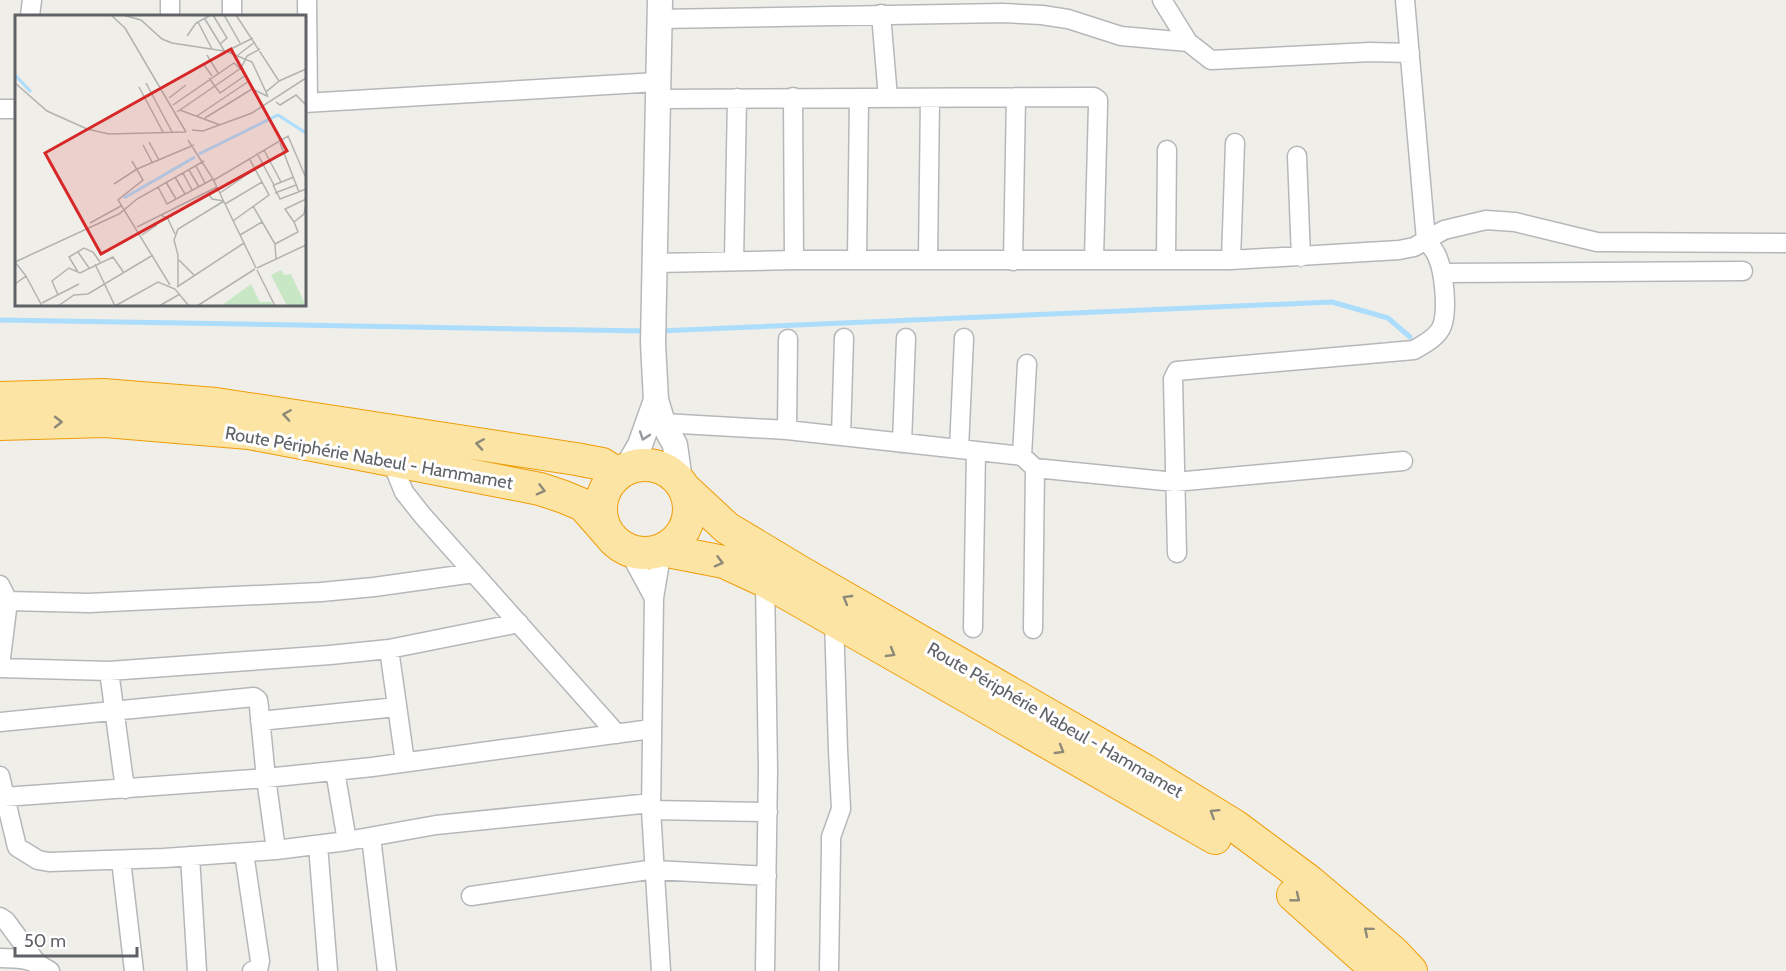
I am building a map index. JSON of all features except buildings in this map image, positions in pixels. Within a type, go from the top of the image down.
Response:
[{"type":"highway","name":"Route Périphérie Nabeul - Hammamet","points":[[0,398],[103,395],[216,404],[576,459],[622,471]]},
{"type":"highway","name":"Route Périphérie Nabeul - Hammamet","points":[[0,424],[105,422],[249,433],[392,460],[540,489],[564,497],[583,505],[620,544]]},
{"type":"highway","points":[[640,465],[655,466],[669,471],[682,484],[689,502],[689,517],[680,537],[662,550],[639,554],[620,544],[604,526],[600,512],[602,497],[608,484],[622,471],[640,465]]},
{"type":"highway","name":"Route Périphérie Nabeul - Hammamet","points":[[682,484],[727,528],[1144,770],[1235,826],[1310,881],[1393,952],[1411,971]]},
{"type":"highway","name":"Route Périphérie Nabeul - Hammamet","points":[[662,550],[724,562],[765,581],[1236,849],[1302,902],[1378,971]]},
{"type":"street","points":[[30,15],[32,0]]},
{"type":"street","points":[[308,0],[306,103],[657,90],[737,98],[1089,96],[1098,100],[1094,259]]},
{"type":"street","points":[[1162,0],[1188,42],[1211,60],[1370,52],[1410,53]]},
{"type":"street","points":[[1177,553],[1173,379],[1177,371],[1414,350],[1434,337],[1442,326],[1444,312],[1442,273],[1437,255],[1426,240],[1405,0]]},
{"type":"street","points":[[682,484],[675,445],[660,412],[653,343],[660,9],[1042,15],[1068,20],[1121,36],[1188,42]]},
{"type":"street","points":[[881,14],[888,98]]},
{"type":"street","points":[[793,97],[794,260]]},
{"type":"street","points":[[1013,261],[1016,97]]},
{"type":"street","points":[[734,260],[737,98]]},
{"type":"street","points":[[857,259],[859,98]]},
{"type":"street","points":[[928,259],[930,98]]},
{"type":"street","points":[[1231,260],[1235,143]]},
{"type":"street","points":[[1166,260],[1167,150]]},
{"type":"street","points":[[1297,156],[1301,257]]},
{"type":"street","points":[[656,263],[857,259],[1231,260],[1301,257],[1399,250],[1414,247],[1450,228],[1486,220],[1515,222],[1598,242],[1786,243]]},
{"type":"street","points":[[1442,273],[1743,271]]},
{"type":"street","points":[[841,436],[844,338]]},
{"type":"street","points":[[902,443],[906,338]]},
{"type":"street","points":[[964,338],[973,628]]},
{"type":"street","points":[[787,430],[788,339]]},
{"type":"street","points":[[1027,364],[1033,629]]},
{"type":"street","points":[[660,412],[787,430],[967,450],[1028,462],[1175,482],[1403,461]]},
{"type":"street","points":[[622,471],[660,412]]},
{"type":"street","points":[[392,460],[404,492],[617,734]]},
{"type":"street","points":[[620,544],[654,598]]},
{"type":"street","points":[[661,971],[651,806],[651,729],[654,598],[662,550]]},
{"type":"street","points":[[474,573],[374,587],[89,603],[4,593],[0,667],[109,671],[389,649],[519,623]]},
{"type":"street","points":[[765,581],[768,812],[765,971]]},
{"type":"street","points":[[830,971],[831,837],[841,809],[834,619]]},
{"type":"street","points":[[389,649],[405,762]]},
{"type":"street","points":[[109,671],[125,789]]},
{"type":"street","points":[[0,722],[254,697],[258,700],[276,850]]},
{"type":"street","points":[[260,721],[397,707]]},
{"type":"street","points":[[2,799],[335,771],[651,729]]},
{"type":"street","points":[[335,771],[347,841]]},
{"type":"street","points":[[0,776],[2,799],[17,847],[38,860],[49,862],[244,853],[347,841],[436,825],[651,806],[768,812]]},
{"type":"street","points":[[371,837],[387,971]]},
{"type":"street","points":[[318,845],[328,971]]},
{"type":"street","points":[[244,853],[260,961],[258,970],[252,971]]},
{"type":"street","points":[[190,856],[197,971]]},
{"type":"street","points":[[122,860],[134,971]]},
{"type":"street","points":[[471,896],[655,870],[767,876]]},
{"type":"street","points":[[0,917],[6,921],[43,967]]},
{"type":"street","points":[[0,958],[21,957],[43,967]]},
{"type":"waterway","points":[[659,331],[1332,302],[1388,318],[1410,337]]},
{"type":"waterway","points":[[0,320],[647,331]]}]
